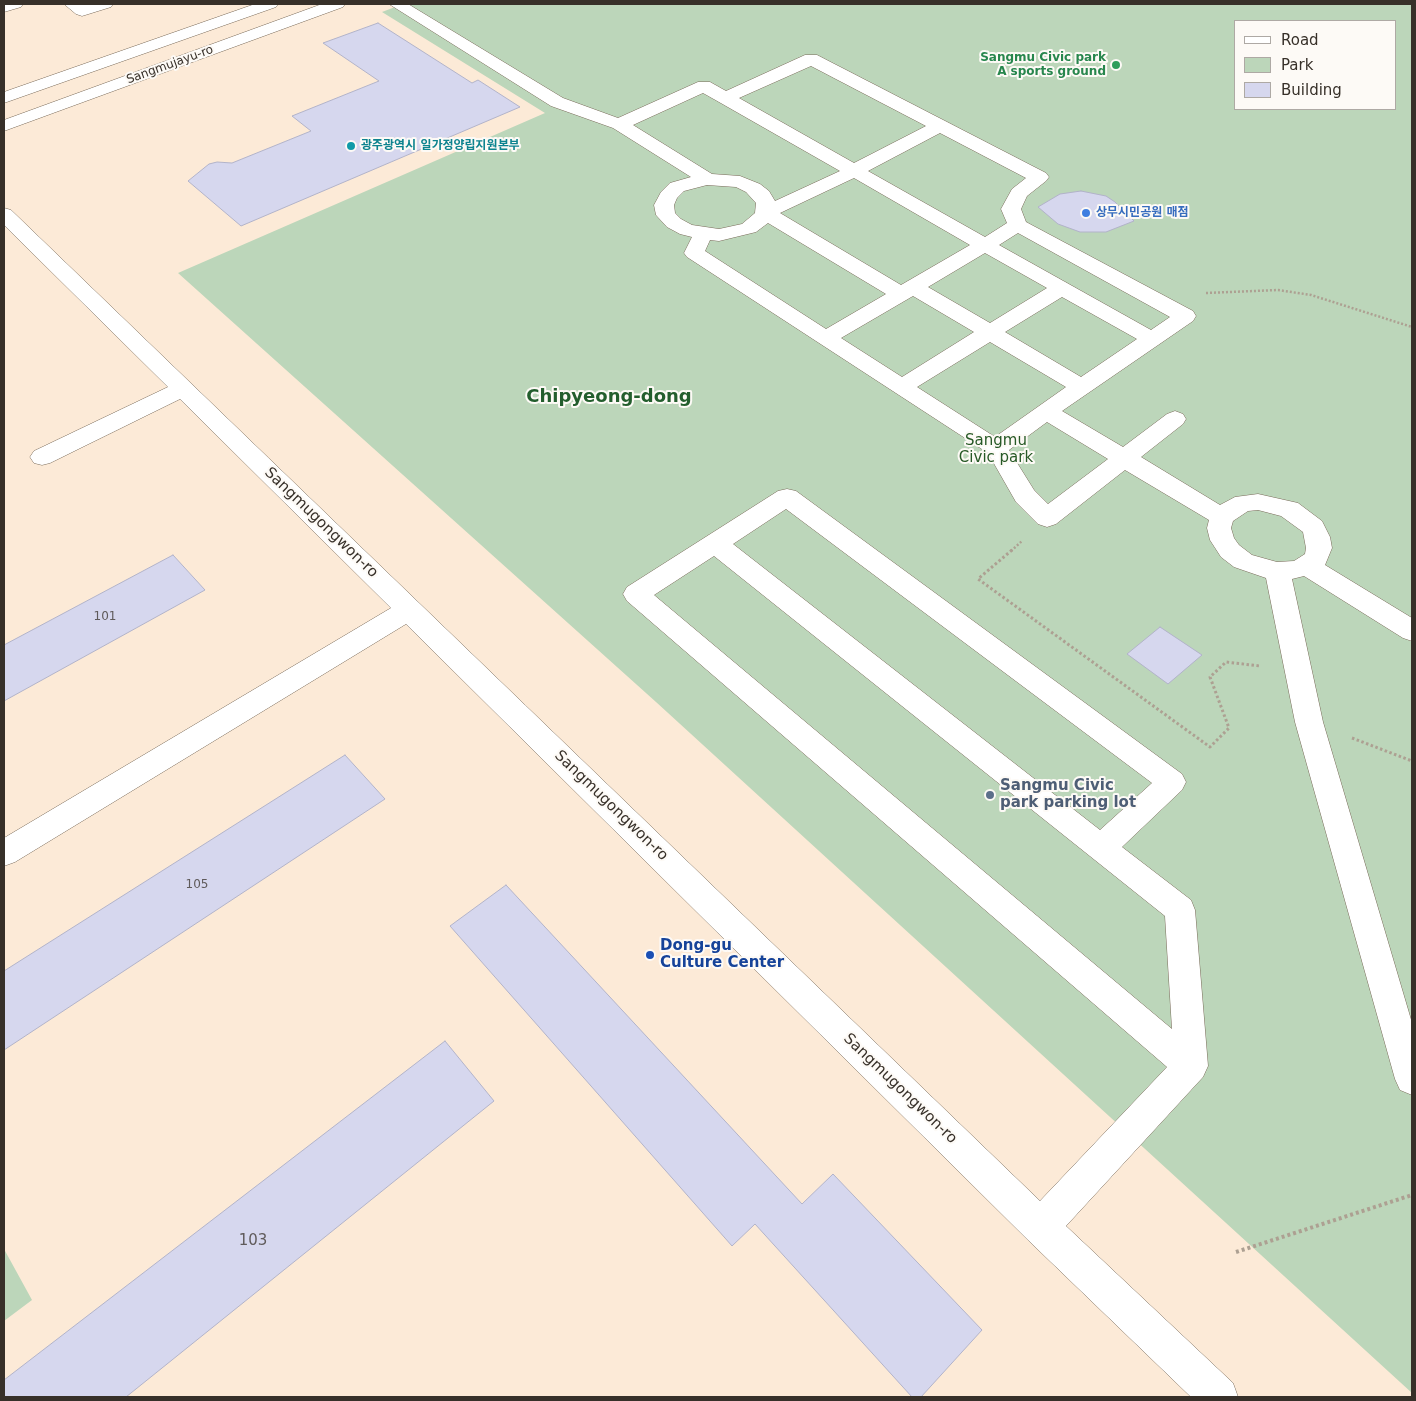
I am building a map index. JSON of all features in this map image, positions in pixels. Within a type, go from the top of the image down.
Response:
[{"type":"street","points":[[4,7],[15,4]]},
{"type":"street","points":[[72,4],[82,11],[104,4]]},
{"type":"street","name":"Sangmujayu-ro","points":[[4,98],[270,4]]},
{"type":"street","name":"Sangmujayu-ro","points":[[4,126],[337,4]]},
{"type":"street","points":[[397,4],[556,102],[620,124],[707,178],[740,182],[753,188],[762,195],[766,204],[765,212],[759,221],[742,230],[719,235],[687,230],[674,223],[666,215],[664,205],[668,196],[677,188],[707,178]]},
{"type":"street","points":[[725,98],[811,59],[1039,177],[1019,193],[1011,209],[1018,225],[1185,316],[996,448]]},
{"type":"street","points":[[620,124],[704,86],[1152,339]]},
{"type":"street","points":[[765,212],[854,171],[940,126]]},
{"type":"street","points":[[765,212],[906,291],[990,333],[1082,387]]},
{"type":"street","name":"Sangmugongwon-ro","points":[[4,214],[1041,1227],[1219,1397]]},
{"type":"street","points":[[826,338],[1018,225]]},
{"type":"street","points":[[703,234],[694,253],[996,448],[1024,496],[1047,518],[1126,459],[1175,419]]},
{"type":"street","points":[[902,387],[1062,288]]},
{"type":"street","points":[[42,457],[184,389]]},
{"type":"street","points":[[1046,412],[1222,517]]},
{"type":"street","points":[[1100,848],[1172,782],[787,497],[636,594],[1191,1066]]},
{"type":"street","points":[[1258,502],[1289,509],[1312,527],[1318,538],[1319,548],[1316,558],[1307,566],[1294,570],[1277,571],[1260,568],[1243,561],[1230,551],[1222,540],[1219,528],[1222,517],[1230,509],[1244,503],[1258,502]]},
{"type":"street","points":[[715,543],[1180,910],[1191,1066],[1041,1227]]},
{"type":"street","points":[[1307,566],[1412,631]]},
{"type":"street","points":[[1277,571],[1309,722],[1412,1080]]},
{"type":"street","points":[[4,853],[410,609]]},
{"type":"path","points":[[1174,310],[1202,294],[1226,290],[1278,290],[1335,301],[1412,327]]},
{"type":"path","points":[[1047,518],[978,579],[1210,747],[1229,728],[1210,677],[1226,662],[1298,669]]},
{"type":"path","points":[[1309,722],[1412,761]]},
{"type":"path","points":[[1236,1252],[1412,1194]]},
{"type":"green space","name":"Sangmu Civic park","points":[[403,4],[1412,4],[1412,1393],[656,702],[178,273],[545,113],[382,12]]},
{"type":"green space","points":[[4,1249],[32,1300],[4,1321]]},
{"type":"building","name":"광주광역시 일가정양립지원본부","points":[[378,23],[472,83],[478,80],[520,107],[241,226],[188,181],[209,164],[217,162],[232,163],[311,131],[292,116],[379,81],[323,43]]},
{"type":"building","name":"상무시민공원 매점","points":[[1081,191],[1106,196],[1115,202],[1134,221],[1106,232],[1080,232],[1058,224],[1038,207],[1060,194]]},
{"type":"building","points":[[173,555],[205,590],[4,701],[4,645]]},
{"type":"building","points":[[1160,627],[1202,655],[1168,684],[1127,654]]},
{"type":"building","points":[[345,755],[385,799],[4,1050],[4,971]]},
{"type":"building","points":[[506,885],[802,1204],[833,1174],[982,1330],[921,1397],[912,1397],[755,1224],[732,1246],[450,926]]},
{"type":"building","points":[[445,1041],[494,1101],[126,1397],[4,1397],[4,1380]]},
{"type":"place","name":"Sangmu Civic park A sports ground","points":[[1116,65]]},
{"type":"place","name":"광주광역시 일가정양립지원본부","points":[[351,146]]},
{"type":"place","name":"상무시민공원 매점","points":[[1086,213]]},
{"type":"place","name":"Sangmu Civic park parking lot","points":[[990,795]]},
{"type":"place","name":"Dong-gu Culture Center","points":[[650,955]]},
{"type":"district","name":"Chipyeong-dong","points":[[609,397]]}]
